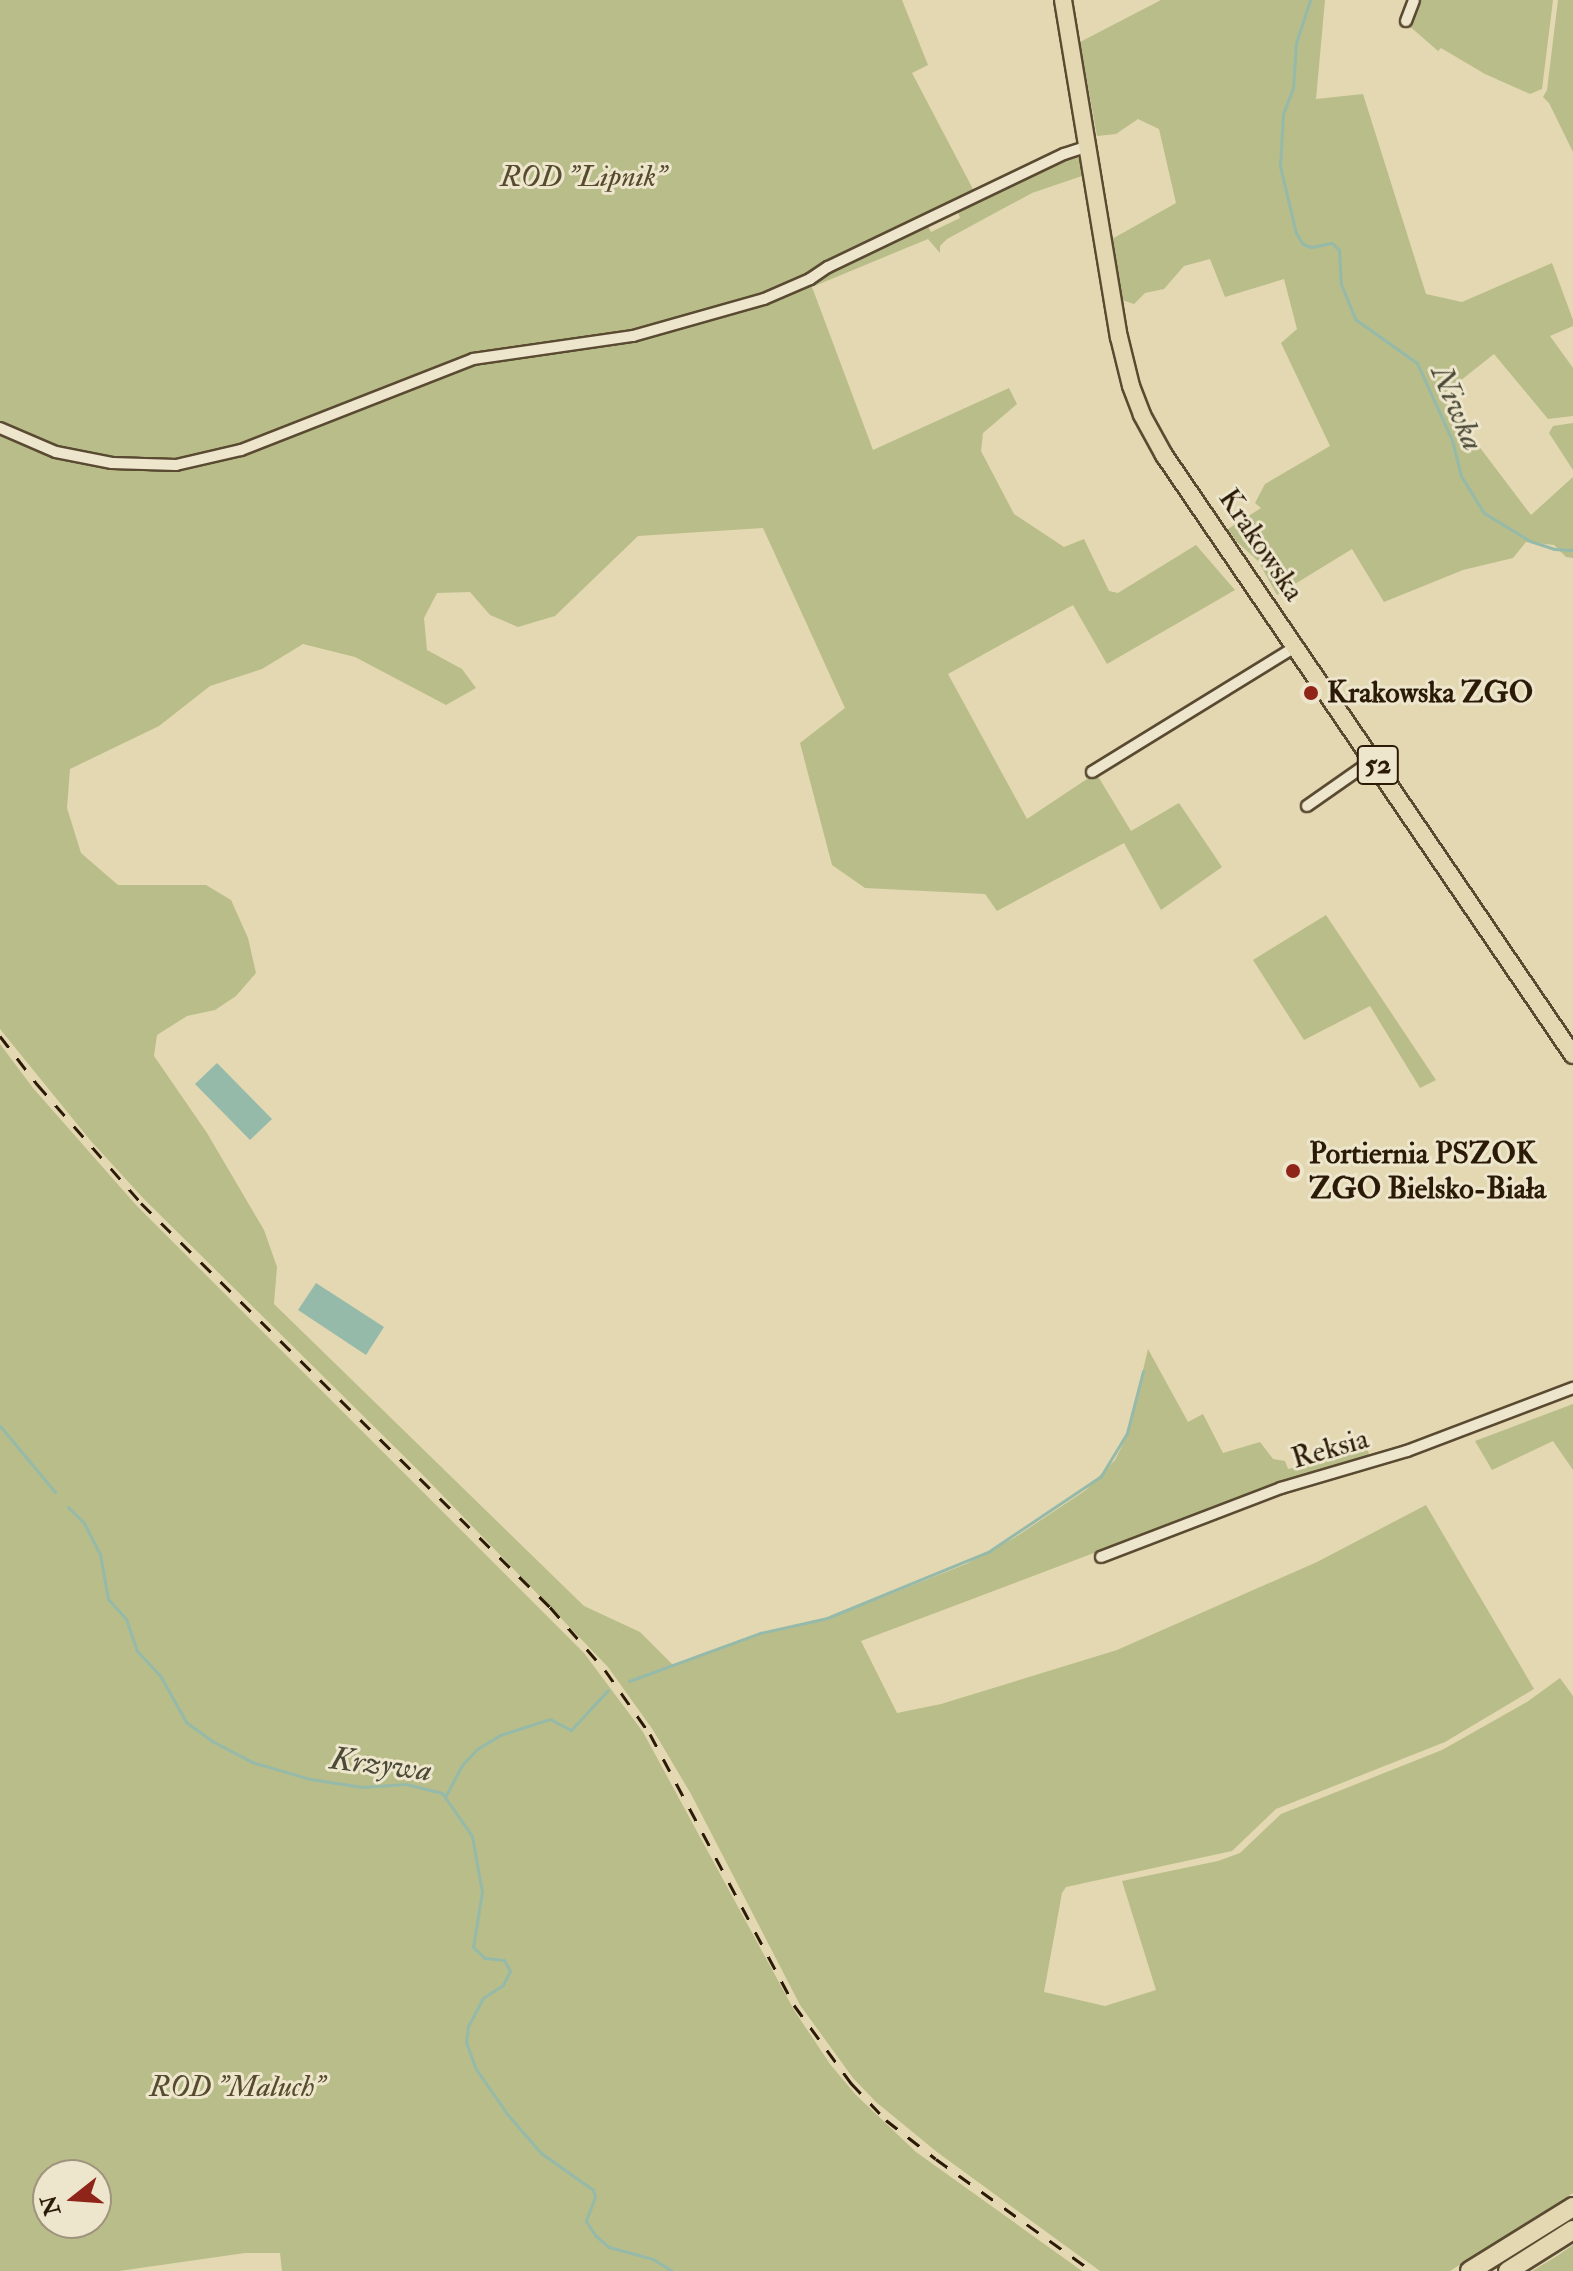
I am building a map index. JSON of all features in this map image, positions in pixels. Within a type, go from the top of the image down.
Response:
[{"type":"highway","points":[[1470,2271],[1573,2207]]},
{"type":"highway","points":[[1508,2271],[1570,2233]]},
{"type":"main road","name":"Krakowska","points":[[1063,0],[1123,355],[1142,415],[1164,455],[1573,1055]]},
{"type":"street","points":[[1406,21],[1414,0]]},
{"type":"street","points":[[0,428],[56,452],[112,463],[176,465],[241,450],[473,359],[633,336],[764,299],[1064,154],[1088,146]]},
{"type":"street","points":[[1092,772],[1297,646]]},
{"type":"street","points":[[1307,806],[1374,759]]},
{"type":"street","name":"Reksia","points":[[1101,1557],[1281,1488],[1407,1451],[1573,1388]]},
{"type":"green space","name":"ROD \"Lipnik\"","points":[[0,0],[902,0],[928,65],[912,73],[974,191],[920,220],[923,227],[927,225],[931,232],[960,218],[957,210],[1062,159],[1080,158],[1082,176],[1032,193],[947,239],[940,246],[940,253],[928,239],[812,287],[873,450],[1009,388],[1017,404],[983,433],[981,451],[1014,514],[1064,547],[1084,539],[1109,591],[1118,593],[1196,545],[1235,590],[1107,664],[1073,605],[948,674],[1027,819],[1096,773],[1131,831],[1179,803],[1222,867],[1161,910],[1124,843],[997,911],[985,894],[865,888],[832,865],[800,743],[845,708],[763,528],[638,536],[555,616],[518,627],[490,615],[470,592],[437,593],[424,618],[427,650],[462,669],[476,688],[446,705],[355,657],[303,644],[262,669],[210,686],[159,726],[70,769],[67,808],[81,853],[118,885],[206,885],[231,900],[248,938],[256,973],[236,996],[215,1010],[187,1016],[157,1035],[154,1056],[207,1133],[264,1230],[277,1267],[274,1304],[584,1606],[640,1632],[674,1666],[761,1634],[828,1619],[966,1564],[1014,1538],[1086,1490],[1115,1460],[1128,1434],[1148,1349],[1188,1422],[1203,1414],[1223,1453],[1260,1442],[1273,1459],[1285,1461],[1288,1469],[1348,1455],[1353,1445],[1366,1447],[1369,1453],[1365,1460],[1255,1492],[861,1641],[897,1713],[941,1704],[1117,1650],[1317,1562],[1426,1505],[1534,1689],[1445,1742],[1276,1809],[1232,1851],[1066,1887],[1062,1893],[1044,1992],[1105,2006],[1156,1990],[1122,1881],[1218,1861],[1240,1853],[1281,1814],[1442,1750],[1527,1702],[1560,1678],[1573,1696],[1573,2193],[1450,2271],[1100,2271],[937,2152],[876,2102],[853,2078],[800,2005],[691,1794],[653,1730],[608,1667],[422,1474],[144,1199],[90,1140],[0,1029]]},
{"type":"green space","points":[[1161,0],[1325,0],[1316,99],[1363,94],[1426,294],[1462,302],[1552,263],[1573,320],[1573,326],[1550,336],[1573,368],[1573,416],[1548,419],[1494,354],[1441,396],[1531,515],[1573,477],[1573,558],[1566,557],[1554,545],[1526,542],[1513,558],[1463,570],[1384,602],[1352,549],[1277,595],[1258,561],[1236,541],[1228,529],[1261,508],[1255,503],[1265,484],[1330,446],[1281,343],[1297,329],[1284,279],[1225,297],[1210,259],[1184,266],[1164,289],[1145,293],[1134,304],[1122,300],[1112,239],[1176,203],[1159,129],[1138,119],[1116,134],[1097,136],[1080,42]]},
{"type":"green space","points":[[1416,0],[1553,0],[1542,89],[1530,94],[1485,74],[1441,48],[1438,51],[1407,24]]},
{"type":"green space","points":[[1558,0],[1573,0],[1573,152],[1543,97],[1547,90]]},
{"type":"green space","points":[[1573,423],[1573,470],[1549,433],[1553,426]]},
{"type":"green space","points":[[1326,915],[1436,1080],[1420,1088],[1370,1006],[1304,1040],[1253,960]]},
{"type":"green space","name":"ROD \"Maluch\"","points":[[0,1044],[33,1088],[136,1205],[584,1653],[643,1732],[794,2010],[830,2064],[855,2094],[916,2152],[1082,2271],[282,2271],[280,2253],[245,2253],[119,2271],[0,2271]]},
{"type":"green space","points":[[1573,1404],[1573,1470],[1553,1441],[1492,1470],[1475,1441]]},
{"type":"green space","points":[[1573,2245],[1573,2271],[1532,2271],[1557,2256]]},
{"type":"shaded area","points":[[217,1063],[272,1119],[250,1140],[195,1084]]},
{"type":"shaded area","points":[[316,1283],[384,1327],[366,1355],[298,1310]]},
{"type":"waterway","name":"Niwka","points":[[1310,0],[1296,43],[1293,88],[1283,114],[1280,166],[1296,233],[1303,244],[1311,247],[1332,243],[1339,250],[1341,284],[1355,319],[1417,363],[1452,440],[1461,476],[1484,513],[1530,541],[1554,549],[1573,550]]},
{"type":"waterway","points":[[629,1681],[760,1633],[827,1618],[988,1552],[1101,1476],[1127,1433],[1143,1371]]},
{"type":"waterway","name":"Krzywa","points":[[0,1426],[55,1492]]},
{"type":"waterway","name":"Krzywa","points":[[68,1507],[84,1523],[100,1554],[108,1599],[126,1619],[137,1651],[161,1677],[186,1722],[212,1741],[252,1762],[310,1779],[362,1787],[406,1784],[442,1793],[472,1836],[482,1892],[473,1947],[485,1958],[504,1960],[510,1971],[503,1985],[483,1998],[468,2026],[466,2042],[476,2069],[508,2115],[541,2153],[593,2190],[595,2197],[586,2221],[595,2235],[609,2247],[653,2259],[672,2271]]},
{"type":"waterway","points":[[445,1797],[462,1765],[477,1749],[500,1735],[550,1719],[571,1730],[608,1690]]},
{"type":"railway","points":[[0,1036],[37,1084],[141,1203],[550,1607],[605,1670],[650,1734],[794,2005],[851,2083],[886,2120],[1092,2271]]},
{"type":"place","name":"Krakowska ZGO","points":[[1311,693]]},
{"type":"place","name":"Portiernia PSZOK ZGO Bielsko-Biała","points":[[1293,1171]]}]
